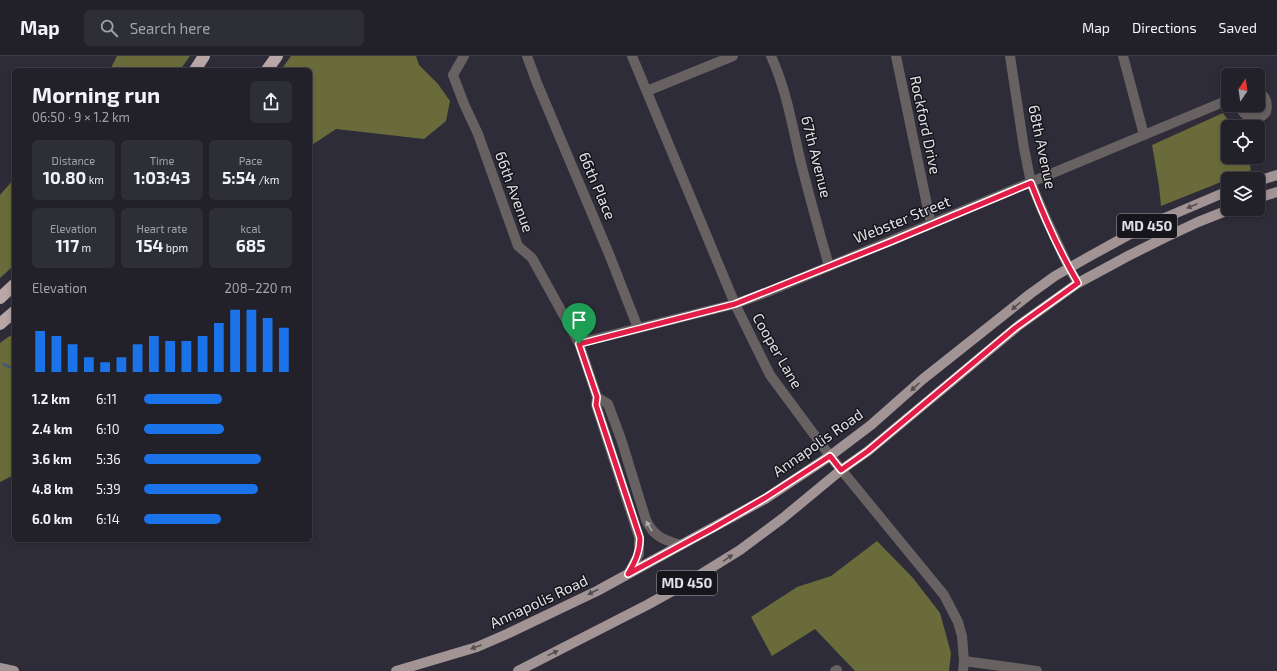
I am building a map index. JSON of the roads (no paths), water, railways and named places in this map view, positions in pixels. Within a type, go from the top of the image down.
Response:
[{"type":"highway","points":[[196,68],[204,56]]},
{"type":"highway","points":[[269,68],[278,56]]},
{"type":"highway","points":[[0,298],[12,287]]},
{"type":"highway","points":[[0,324],[12,314]]},
{"type":"main road","points":[[1265,180],[1275,178]]},
{"type":"main road","points":[[1265,196],[1277,192]]},
{"type":"main road","name":"Annapolis Road","points":[[396,671],[458,653],[495,639],[597,591],[765,498],[830,456],[871,425],[923,379],[1030,294],[1069,268],[1141,228],[1221,194]]},
{"type":"main road","name":"MD 450","points":[[518,671],[648,605],[726,559],[777,523],[841,470],[868,451],[1015,328],[1078,283],[1158,241],[1221,213]]},
{"type":"main road","points":[[0,668],[14,671]]},
{"type":"street","name":"66th Avenue","points":[[464,56],[453,75],[478,134],[518,246],[532,258],[579,344],[597,397],[596,405],[640,538],[639,554],[628,574]]},
{"type":"street","name":"66th Place","points":[[528,56],[537,83],[609,254],[638,328]]},
{"type":"street","name":"Cooper Lane","points":[[632,56],[735,304],[770,375],[841,470],[944,595],[958,622],[962,636],[963,666]]},
{"type":"street","points":[[647,91],[733,56]]},
{"type":"street","name":"67th Avenue","points":[[770,56],[788,105],[815,216],[830,266]]},
{"type":"street","name":"Rockford Drive","points":[[896,56],[931,224]]},
{"type":"street","name":"68th Avenue","points":[[1010,56],[1031,183],[1042,212],[1069,268],[1078,283]]},
{"type":"street","points":[[1123,56],[1144,135]]},
{"type":"street","points":[[1243,112],[1246,116],[1252,118],[1263,116],[1266,112],[1267,105],[1265,98]]},
{"type":"street","name":"Webster Street","points":[[579,344],[735,304],[778,288],[1221,103]]},
{"type":"street","name":"66th Avenue","points":[[597,397],[608,404],[650,529],[658,537],[681,545]]},
{"type":"street","points":[[963,666],[1037,671]]},
{"type":"waterway","points":[[3,364],[12,368]]}]
